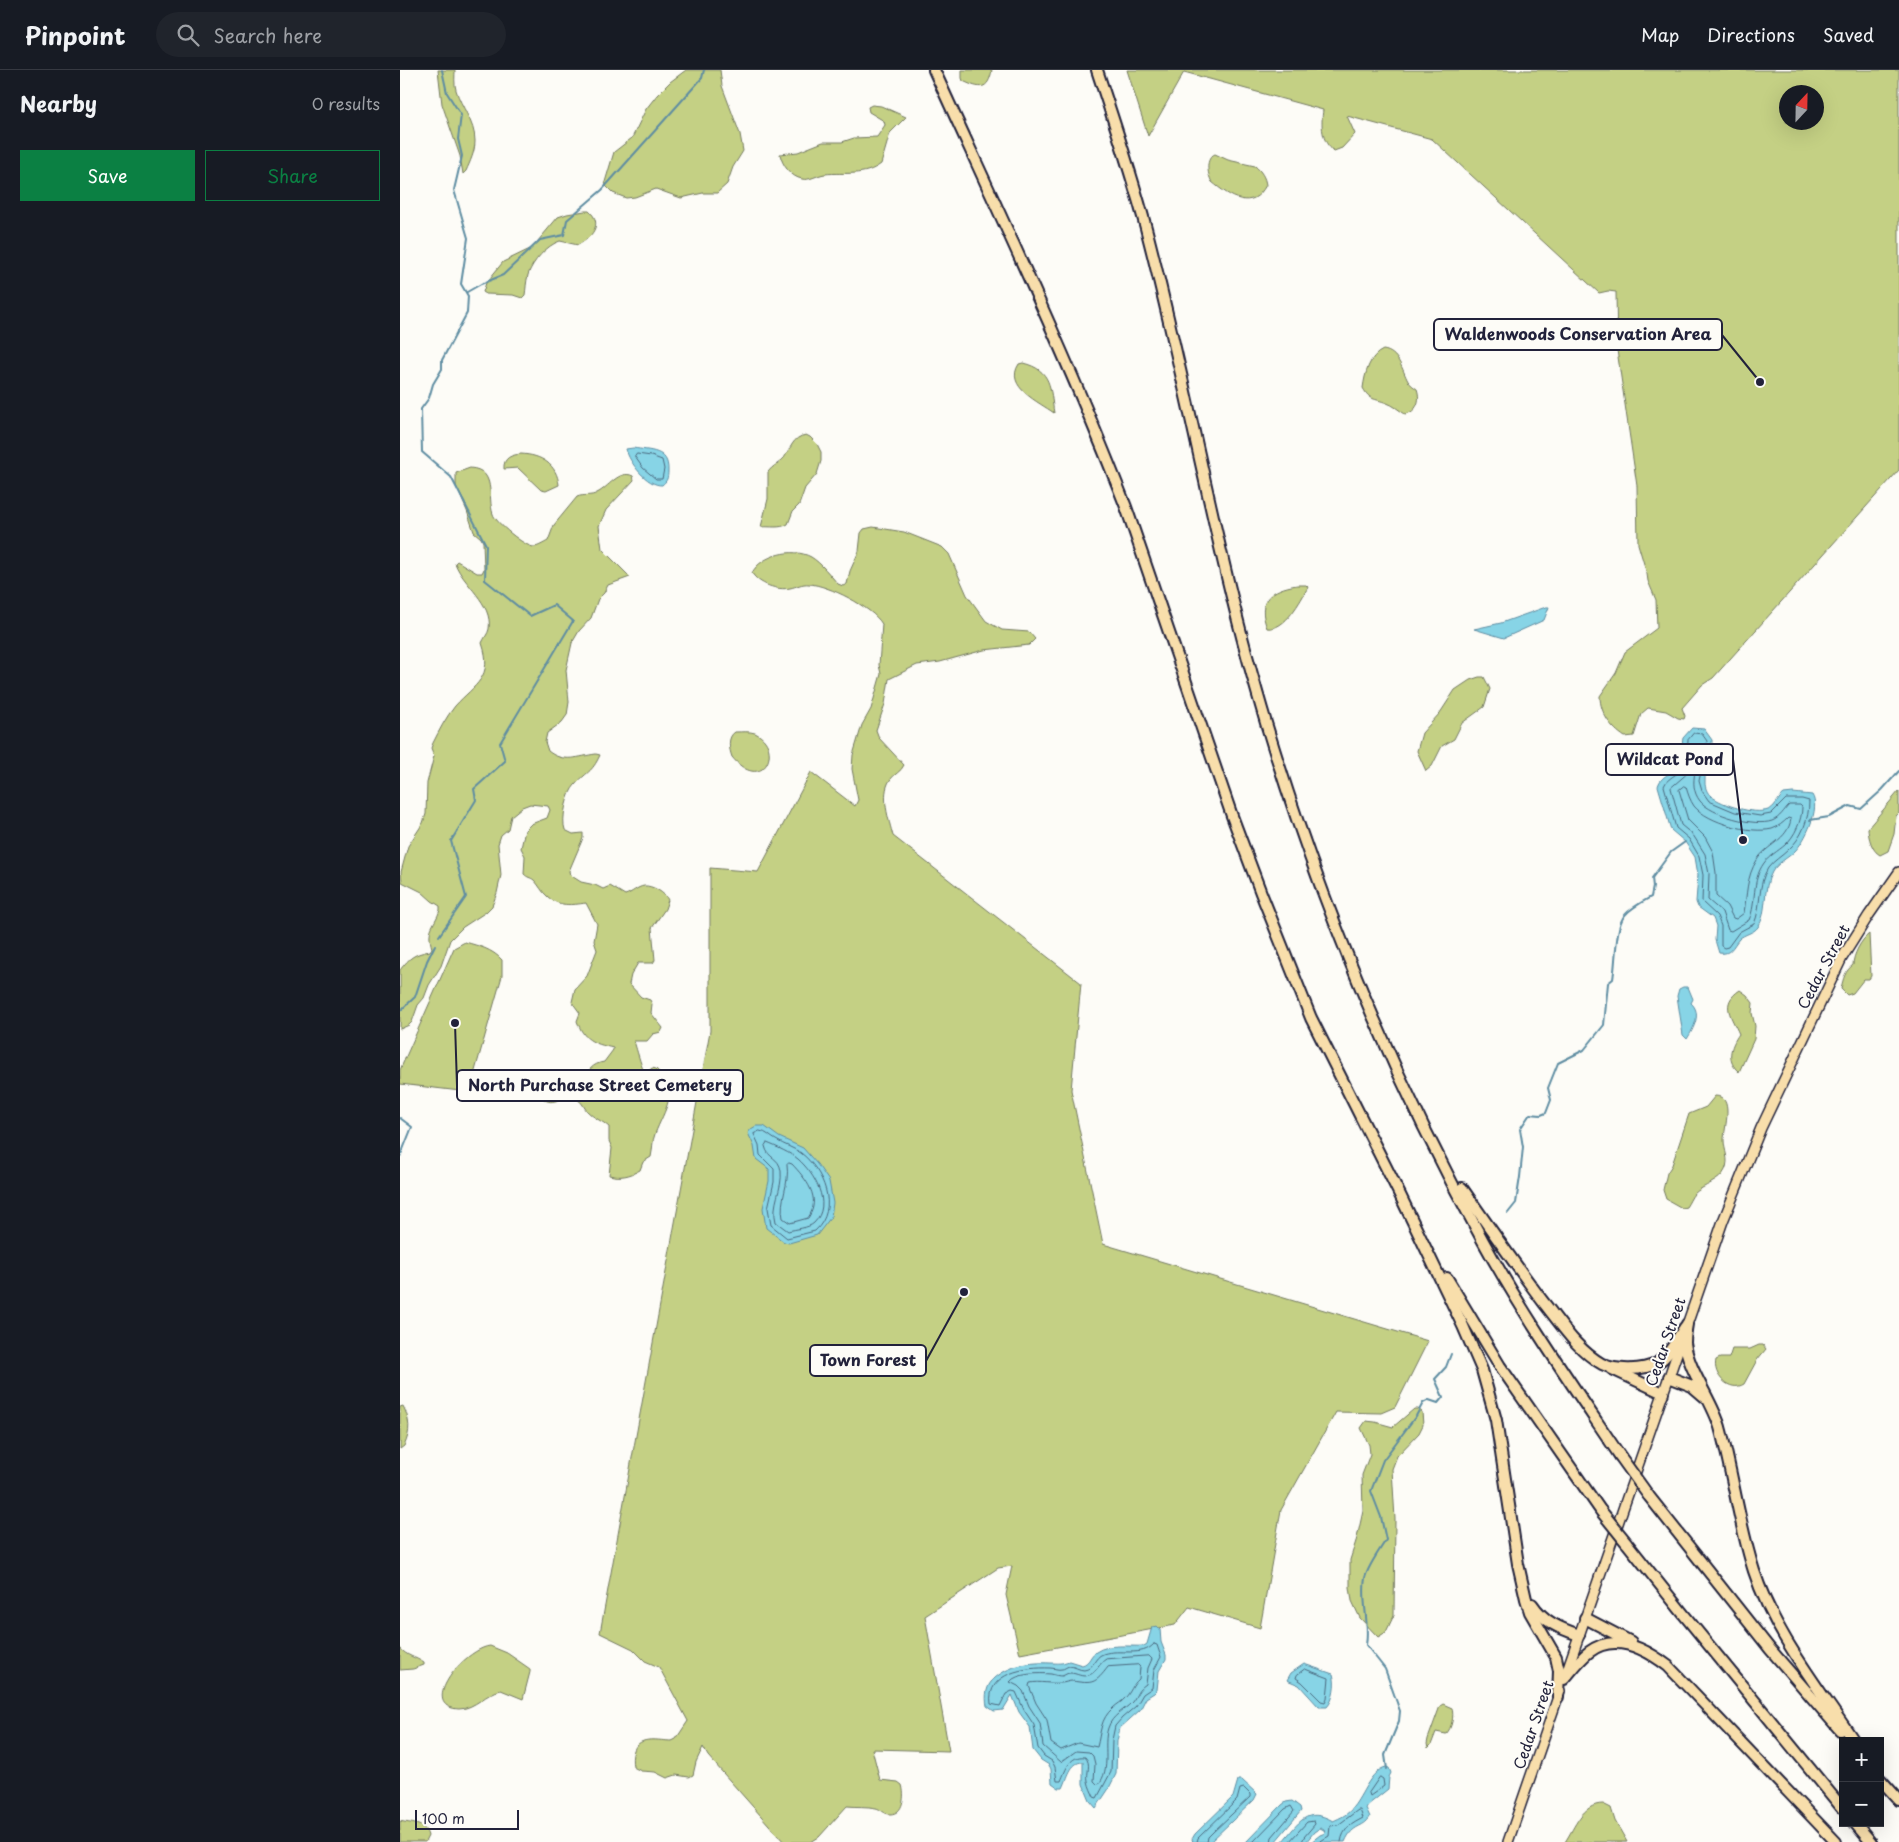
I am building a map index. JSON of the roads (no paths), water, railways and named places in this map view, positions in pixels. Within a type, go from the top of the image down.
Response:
[{"type":"highway","points":[[934,70],[1042,304],[1110,466],[1126,507],[1260,893],[1311,1018],[1467,1334],[1488,1389],[1496,1420],[1523,1588],[1530,1612],[1556,1657],[1558,1697]]},
{"type":"highway","points":[[1097,70],[1146,226],[1216,533],[1266,722],[1310,858],[1365,997],[1438,1154],[1484,1242],[1567,1377],[1648,1496],[1770,1649],[1846,1737]]},
{"type":"highway","points":[[1438,1154],[1508,1257],[1567,1333],[1590,1356],[1604,1365],[1663,1393]]},
{"type":"highway","points":[[1400,1195],[1500,1366],[1601,1511],[1839,1804]]},
{"type":"highway","points":[[1604,1365],[1634,1369],[1654,1364],[1665,1356],[1687,1324]]},
{"type":"highway","points":[[1687,1324],[1685,1337],[1688,1355],[1712,1405],[1720,1427],[1754,1573],[1765,1599],[1805,1670],[1851,1737]]},
{"type":"highway","points":[[1669,1377],[1692,1386],[1712,1405]]},
{"type":"highway","points":[[1523,1588],[1535,1608],[1548,1622],[1579,1635]]},
{"type":"highway","points":[[1585,1618],[1643,1648],[1668,1666],[1836,1842]]},
{"type":"highway","points":[[1564,1679],[1584,1656],[1598,1647],[1617,1644],[1643,1648]]},
{"type":"highway","points":[[1883,1782],[1899,1800]]},
{"type":"highway","points":[[1858,1827],[1871,1842]]},
{"type":"main road","name":"Cedar Street","points":[[1508,1842],[1730,1202],[1778,1089],[1842,958],[1899,872]]},
{"type":"water","points":[[633,448],[657,452],[662,455],[667,464],[668,476],[662,485],[650,482],[635,466],[626,449]]},
{"type":"water","points":[[1549,607],[1544,620],[1504,638],[1474,629],[1501,623]]},
{"type":"water","points":[[1692,728],[1704,729],[1712,740],[1705,785],[1708,793],[1716,799],[1730,806],[1755,811],[1770,809],[1784,794],[1812,795],[1814,801],[1815,808],[1811,824],[1803,840],[1795,851],[1772,872],[1767,886],[1763,915],[1758,927],[1739,939],[1729,952],[1726,953],[1719,953],[1715,940],[1716,926],[1713,918],[1698,907],[1696,902],[1698,875],[1695,857],[1685,842],[1671,830],[1658,786],[1665,776],[1682,763],[1683,738]]},
{"type":"water","points":[[1688,987],[1693,999],[1691,1003],[1696,1011],[1696,1021],[1687,1039],[1683,1035],[1677,996],[1679,989]]},
{"type":"water","points":[[756,1126],[764,1126],[779,1137],[803,1148],[829,1181],[833,1203],[831,1217],[817,1235],[789,1243],[784,1242],[766,1228],[763,1208],[769,1181],[769,1169],[756,1159],[754,1146],[748,1133]]},
{"type":"water","points":[[1157,1626],[1160,1629],[1161,1642],[1166,1659],[1159,1671],[1157,1690],[1146,1698],[1140,1710],[1120,1728],[1117,1741],[1116,1774],[1096,1808],[1090,1801],[1083,1784],[1083,1762],[1072,1768],[1063,1788],[1059,1788],[1052,1783],[1051,1769],[1033,1750],[1030,1727],[1019,1712],[1012,1695],[1003,1710],[994,1711],[987,1706],[986,1695],[988,1687],[992,1681],[1007,1670],[1021,1665],[1069,1661],[1082,1665],[1087,1663],[1094,1653],[1107,1647],[1144,1646],[1147,1644],[1152,1627]]},
{"type":"water","points":[[1304,1664],[1333,1674],[1334,1691],[1327,1707],[1319,1707],[1299,1685],[1287,1680],[1291,1673]]},
{"type":"water","points":[[1389,1768],[1391,1773],[1388,1789],[1368,1805],[1366,1808],[1370,1817],[1351,1832],[1345,1842],[1311,1842],[1325,1833],[1320,1828],[1306,1842],[1282,1842],[1298,1823],[1309,1816],[1316,1815],[1333,1821],[1347,1814],[1357,1802],[1371,1778],[1380,1769]]},
{"type":"water","points":[[1238,1780],[1242,1780],[1257,1794],[1254,1800],[1210,1842],[1193,1842],[1192,1839],[1195,1834],[1233,1797]]},
{"type":"water","points":[[1292,1801],[1300,1807],[1301,1811],[1275,1842],[1246,1842],[1282,1805]]},
{"type":"waterway","points":[[439,936],[466,897],[451,841],[476,800],[474,789],[505,761],[500,743],[573,621],[554,605],[530,616],[485,580],[486,545],[451,477],[422,452],[421,409],[429,398],[433,384],[442,369],[442,360],[467,313],[468,296],[461,284],[468,238],[454,190],[462,156],[458,139],[461,115],[447,93],[442,70]]},
{"type":"waterway","points":[[467,292],[503,275],[540,240],[564,235],[567,220],[602,190],[702,78],[704,70]]},
{"type":"waterway","points":[[1810,820],[1829,817],[1850,806],[1861,809],[1899,771]]},
{"type":"waterway","points":[[1508,1213],[1516,1203],[1520,1177],[1523,1147],[1520,1129],[1530,1114],[1541,1115],[1546,1113],[1551,1100],[1548,1088],[1558,1063],[1584,1050],[1604,1025],[1608,983],[1613,979],[1619,927],[1622,920],[1630,910],[1651,897],[1652,878],[1671,852],[1685,842]]},
{"type":"waterway","points":[[400,1011],[415,997],[427,961],[435,945]]},
{"type":"waterway","points":[[400,1118],[412,1127],[400,1157]]},
{"type":"waterway","points":[[1387,1769],[1385,1755],[1399,1721],[1400,1711],[1385,1669],[1366,1645],[1365,1578],[1366,1573],[1386,1540],[1381,1517],[1371,1491],[1383,1460],[1416,1416],[1423,1403],[1429,1400],[1438,1403],[1443,1397],[1435,1379],[1446,1367],[1451,1354]]},
{"type":"place","name":"Waldenwoods Conservation Area","points":[[1760,382]]},
{"type":"place","name":"Wildcat Pond","points":[[1743,840]]},
{"type":"place","name":"North Purchase Street Cemetery","points":[[455,1023]]},
{"type":"place","name":"Town Forest","points":[[964,1292]]}]
